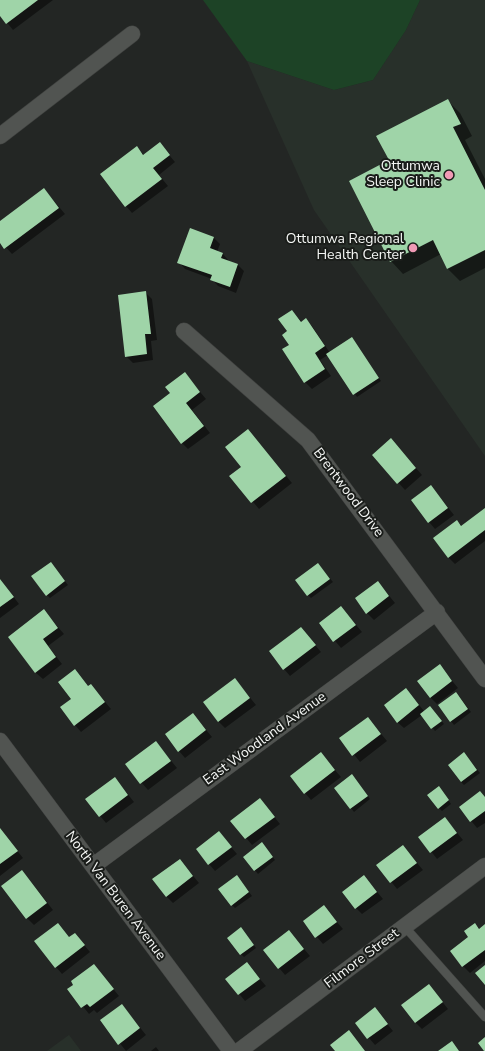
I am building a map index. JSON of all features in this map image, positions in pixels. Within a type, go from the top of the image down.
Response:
[{"type":"street","points":[[0,136],[132,34]]},
{"type":"street","name":"Brentwood Drive","points":[[184,331],[308,440],[485,678]]},
{"type":"street","name":"East Woodland Avenue","points":[[93,866],[437,612]]},
{"type":"street","name":"North Van Buren Avenue","points":[[0,740],[231,1051]]},
{"type":"street","name":"Filmore Street","points":[[239,1051],[485,866]]},
{"type":"lane","points":[[405,927],[485,1017]]},
{"type":"shaded area","name":"Ottumwa Regional Health Center","points":[[420,0],[485,0],[485,456],[314,210],[247,61],[334,90],[373,80],[406,30]]},
{"type":"shaded area","points":[[69,1035],[81,1051],[47,1051]]},
{"type":"green space","points":[[203,0],[420,0],[406,30],[373,80],[334,90],[247,61]]},
{"type":"building","points":[[0,0],[38,0],[6,24],[0,16]]},
{"type":"building","points":[[448,99],[461,124],[453,127],[485,190],[485,250],[447,269],[433,240],[390,262],[349,181],[389,160],[376,136]]},
{"type":"building","points":[[160,142],[170,155],[153,168],[162,179],[125,207],[100,174],[137,146],[143,155]]},
{"type":"building","points":[[44,188],[59,208],[4,249],[0,243],[0,221]]},
{"type":"building","points":[[190,228],[214,237],[210,248],[223,253],[221,258],[238,264],[230,287],[210,280],[212,275],[177,263]]},
{"type":"building","points":[[146,291],[151,334],[145,334],[147,354],[125,357],[118,295]]},
{"type":"building","points":[[292,310],[301,322],[306,318],[325,346],[315,353],[325,369],[304,383],[282,349],[289,345],[282,335],[287,331],[278,319]]},
{"type":"building","points":[[352,337],[379,378],[353,395],[326,354]]},
{"type":"building","points":[[185,372],[200,392],[186,403],[204,426],[181,444],[153,406],[170,393],[165,387]]},
{"type":"building","points":[[248,429],[286,476],[251,503],[229,476],[241,467],[225,447]]},
{"type":"building","points":[[391,438],[416,468],[397,484],[372,455]]},
{"type":"building","points":[[431,485],[448,508],[428,523],[411,500]]},
{"type":"building","points":[[485,508],[485,530],[448,558],[433,538],[457,520],[461,526]]},
{"type":"building","points":[[51,562],[65,581],[46,596],[31,576]]},
{"type":"building","points":[[318,563],[330,579],[307,596],[295,580]]},
{"type":"building","points":[[0,579],[14,597],[0,607]]},
{"type":"building","points":[[378,581],[389,596],[366,614],[355,598]]},
{"type":"building","points":[[341,606],[356,625],[333,642],[319,623]]},
{"type":"building","points":[[44,609],[58,628],[43,639],[56,657],[35,673],[8,637]]},
{"type":"building","points":[[301,627],[316,645],[283,670],[269,651]]},
{"type":"building","points":[[440,664],[452,681],[430,698],[417,681]]},
{"type":"building","points":[[75,669],[88,686],[91,684],[105,702],[74,726],[60,707],[71,699],[58,682]]},
{"type":"building","points":[[235,678],[250,698],[218,722],[203,702]]},
{"type":"building","points":[[406,688],[419,705],[397,723],[384,705]]},
{"type":"building","points":[[456,692],[468,709],[450,722],[438,705]]},
{"type":"building","points":[[430,706],[442,721],[431,729],[420,714]]},
{"type":"building","points":[[193,713],[206,730],[178,752],[165,734]]},
{"type":"building","points":[[368,717],[381,734],[352,756],[339,738]]},
{"type":"building","points":[[156,741],[171,761],[140,784],[125,764]]},
{"type":"building","points":[[321,752],[335,770],[304,794],[290,776]]},
{"type":"building","points":[[464,752],[477,770],[461,782],[448,765]]},
{"type":"building","points":[[352,774],[368,796],[350,809],[334,788]]},
{"type":"building","points":[[115,777],[128,795],[99,817],[85,799]]},
{"type":"building","points":[[439,786],[449,800],[438,809],[427,795]]},
{"type":"building","points":[[480,791],[485,797],[485,811],[470,822],[459,807]]},
{"type":"building","points":[[260,798],[275,817],[245,839],[230,821]]},
{"type":"building","points":[[445,817],[457,833],[430,853],[418,837]]},
{"type":"building","points":[[0,828],[18,851],[0,864]]},
{"type":"building","points":[[219,831],[232,847],[208,865],[196,849]]},
{"type":"building","points":[[262,842],[273,857],[254,871],[243,857]]},
{"type":"building","points":[[403,845],[417,863],[390,883],[376,865]]},
{"type":"building","points":[[180,859],[193,876],[166,897],[152,879]]},
{"type":"building","points":[[22,870],[47,903],[26,919],[1,886]]},
{"type":"building","points":[[237,875],[249,892],[231,906],[218,889]]},
{"type":"building","points":[[364,875],[377,892],[355,909],[342,892]]},
{"type":"building","points":[[324,905],[337,922],[315,938],[303,921]]},
{"type":"building","points":[[58,923],[69,937],[75,933],[85,945],[55,968],[34,941]]},
{"type":"building","points":[[475,923],[479,929],[485,924],[485,950],[462,967],[450,951],[468,937],[464,931]]},
{"type":"building","points":[[241,927],[254,945],[240,955],[227,938]]},
{"type":"building","points":[[289,930],[304,949],[278,969],[263,950]]},
{"type":"building","points":[[247,962],[260,979],[238,995],[225,979]]},
{"type":"building","points":[[94,964],[114,989],[90,1007],[87,1004],[81,1008],[67,989],[73,985],[71,981]]},
{"type":"building","points":[[485,965],[485,985],[475,973]]},
{"type":"building","points":[[429,984],[443,1002],[415,1023],[401,1005]]},
{"type":"building","points":[[122,1004],[140,1028],[118,1045],[100,1020]]},
{"type":"building","points":[[375,1007],[388,1024],[367,1039],[355,1023]]},
{"type":"building","points":[[349,1030],[365,1051],[335,1051],[330,1045]]},
{"type":"building","points":[[485,1037],[485,1051],[484,1051],[478,1043]]},
{"type":"building","points":[[452,1041],[459,1051],[438,1051]]},
{"type":"place","name":"Ottumwa Sleep Clinic","points":[[449,175]]},
{"type":"place","name":"Ottumwa Regional Health Center","points":[[413,248]]}]
